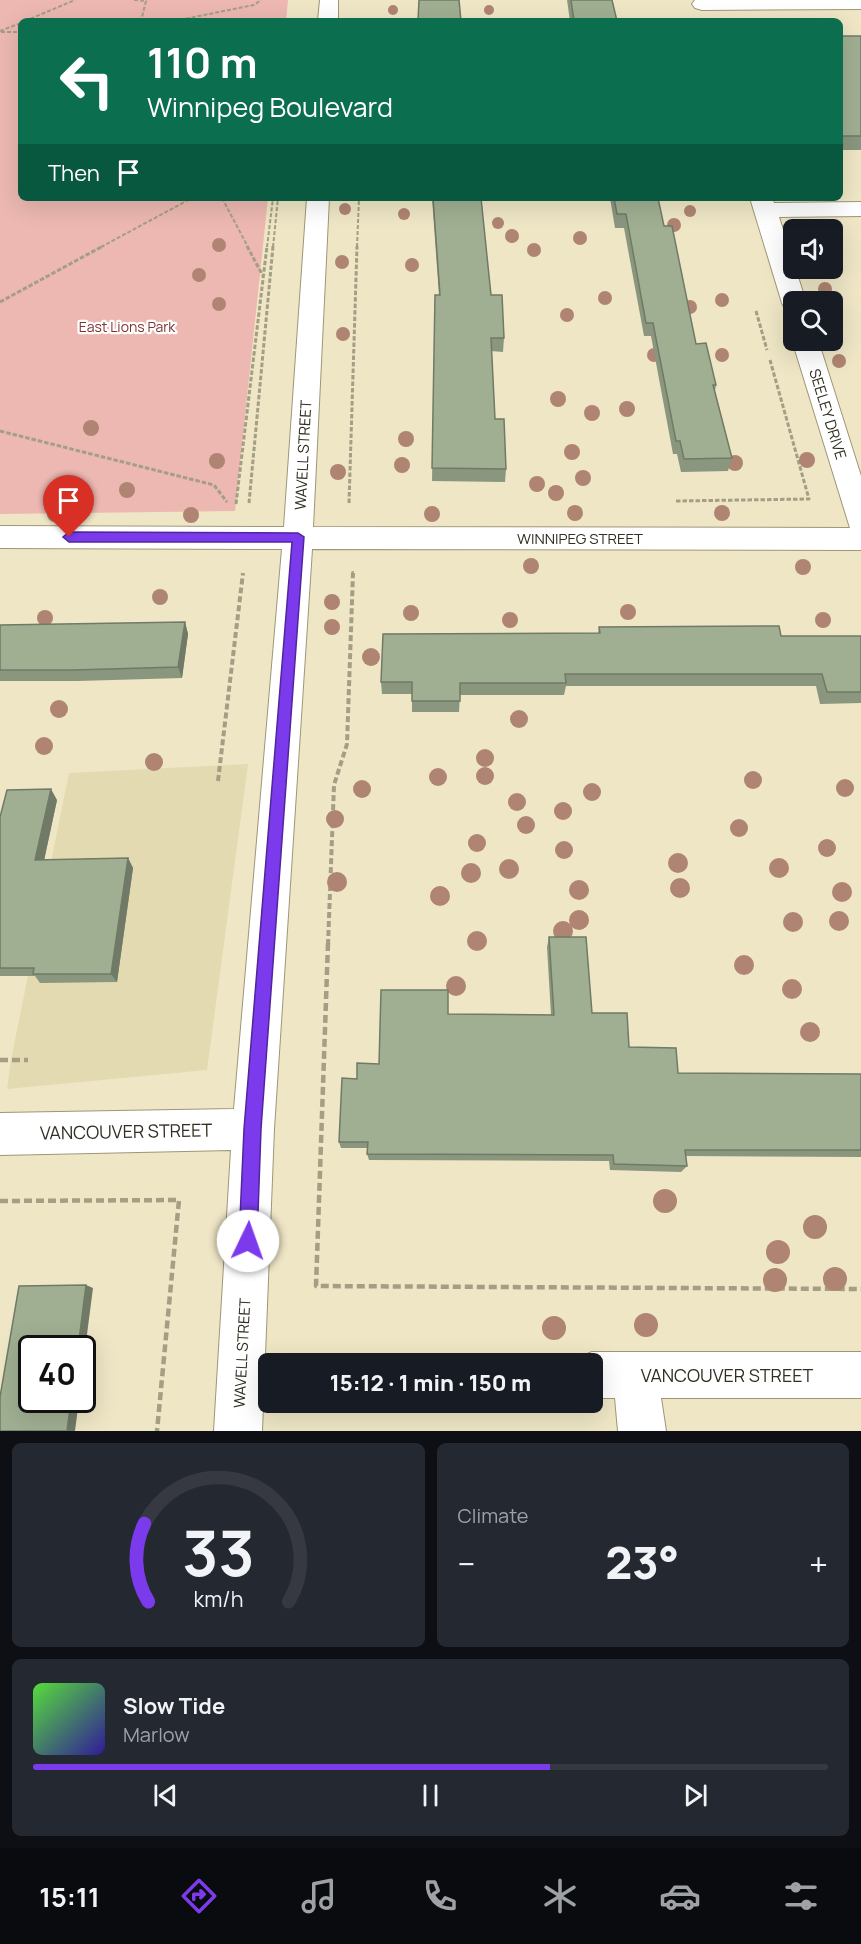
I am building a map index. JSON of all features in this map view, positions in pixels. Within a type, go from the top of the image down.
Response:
[{"type":"street","points":[[328,18],[329,0]]},
{"type":"street","points":[[703,8],[861,3]]},
{"type":"street","name":"WAVELL STREET","points":[[238,1431],[255,1375],[252,1129],[298,537],[318,201]]},
{"type":"street","points":[[790,291],[763,204],[861,209]]},
{"type":"street","name":"SEELEY DRIVE","points":[[808,351],[861,522]]},
{"type":"street","name":"WINNIPEG STREET","points":[[0,537],[861,538]]},
{"type":"street","name":"VANCOUVER STREET","points":[[0,1134],[252,1129]]},
{"type":"street","points":[[614,1375],[642,1431]]},
{"type":"street","name":"VANCOUVER STREET","points":[[614,1375],[861,1375]]},
{"type":"path","points":[[32,18],[75,0]]},
{"type":"path","points":[[134,0],[146,1],[142,18]]},
{"type":"path","points":[[189,18],[254,5],[261,0]]},
{"type":"path","points":[[0,32],[18,24]]},
{"type":"path","points":[[0,32],[18,32]]},
{"type":"path","points":[[0,302],[186,201]]},
{"type":"path","points":[[224,201],[264,277]]},
{"type":"path","points":[[0,431],[214,485],[235,511],[273,201]]},
{"type":"path","points":[[248,507],[279,201]]},
{"type":"path","points":[[349,505],[359,201]]},
{"type":"path","points":[[218,781],[243,572],[234,568]]},
{"type":"path","points":[[364,573],[352,573],[347,744],[334,785],[316,1286],[861,1289]]},
{"type":"path","points":[[0,1060],[28,1060]]},
{"type":"path","points":[[0,1201],[179,1200],[158,1431]]},
{"type":"shaded area","points":[[248,764],[207,1070],[7,1089],[69,773]]},
{"type":"green space","name":"East Lions Park","points":[[0,0],[288,0],[286,18],[18,18],[18,201],[268,201],[235,511],[0,514]]},
{"type":"building","points":[[419,0],[459,0],[461,18],[418,18]]},
{"type":"building","points":[[571,0],[612,0],[616,18],[574,18]]},
{"type":"building","points":[[843,36],[861,36],[861,136],[843,136]]},
{"type":"building","points":[[433,201],[481,201],[491,295],[502,295],[504,338],[491,338],[495,419],[504,419],[506,469],[432,468],[435,295],[440,295]]},
{"type":"building","points":[[615,201],[659,201],[664,226],[672,226],[696,344],[706,343],[716,385],[713,385],[732,458],[684,459],[680,441],[676,441],[653,323],[646,323],[626,214],[617,214]]},
{"type":"building","points":[[185,622],[178,667],[0,670],[0,625]]},
{"type":"building","points":[[779,626],[781,636],[861,636],[861,692],[827,692],[822,674],[565,674],[566,683],[460,683],[460,701],[412,701],[412,682],[381,682],[383,634],[600,633],[599,627]]},
{"type":"building","points":[[51,789],[35,860],[128,858],[111,974],[33,974],[34,968],[0,968],[0,817],[7,790]]},
{"type":"building","points":[[549,937],[586,937],[592,1013],[627,1013],[629,1047],[676,1048],[678,1073],[861,1074],[861,1150],[685,1150],[687,1166],[614,1164],[613,1155],[367,1154],[368,1142],[339,1142],[342,1078],[357,1079],[357,1063],[379,1064],[381,990],[448,990],[448,1014],[554,1015]]},
{"type":"building","points":[[86,1285],[80,1335],[18,1335],[18,1413],[69,1413],[67,1431],[0,1431],[0,1397],[19,1286]]},
{"type":"route","points":[[69,537],[298,537],[252,1129],[248,1241]]}]
